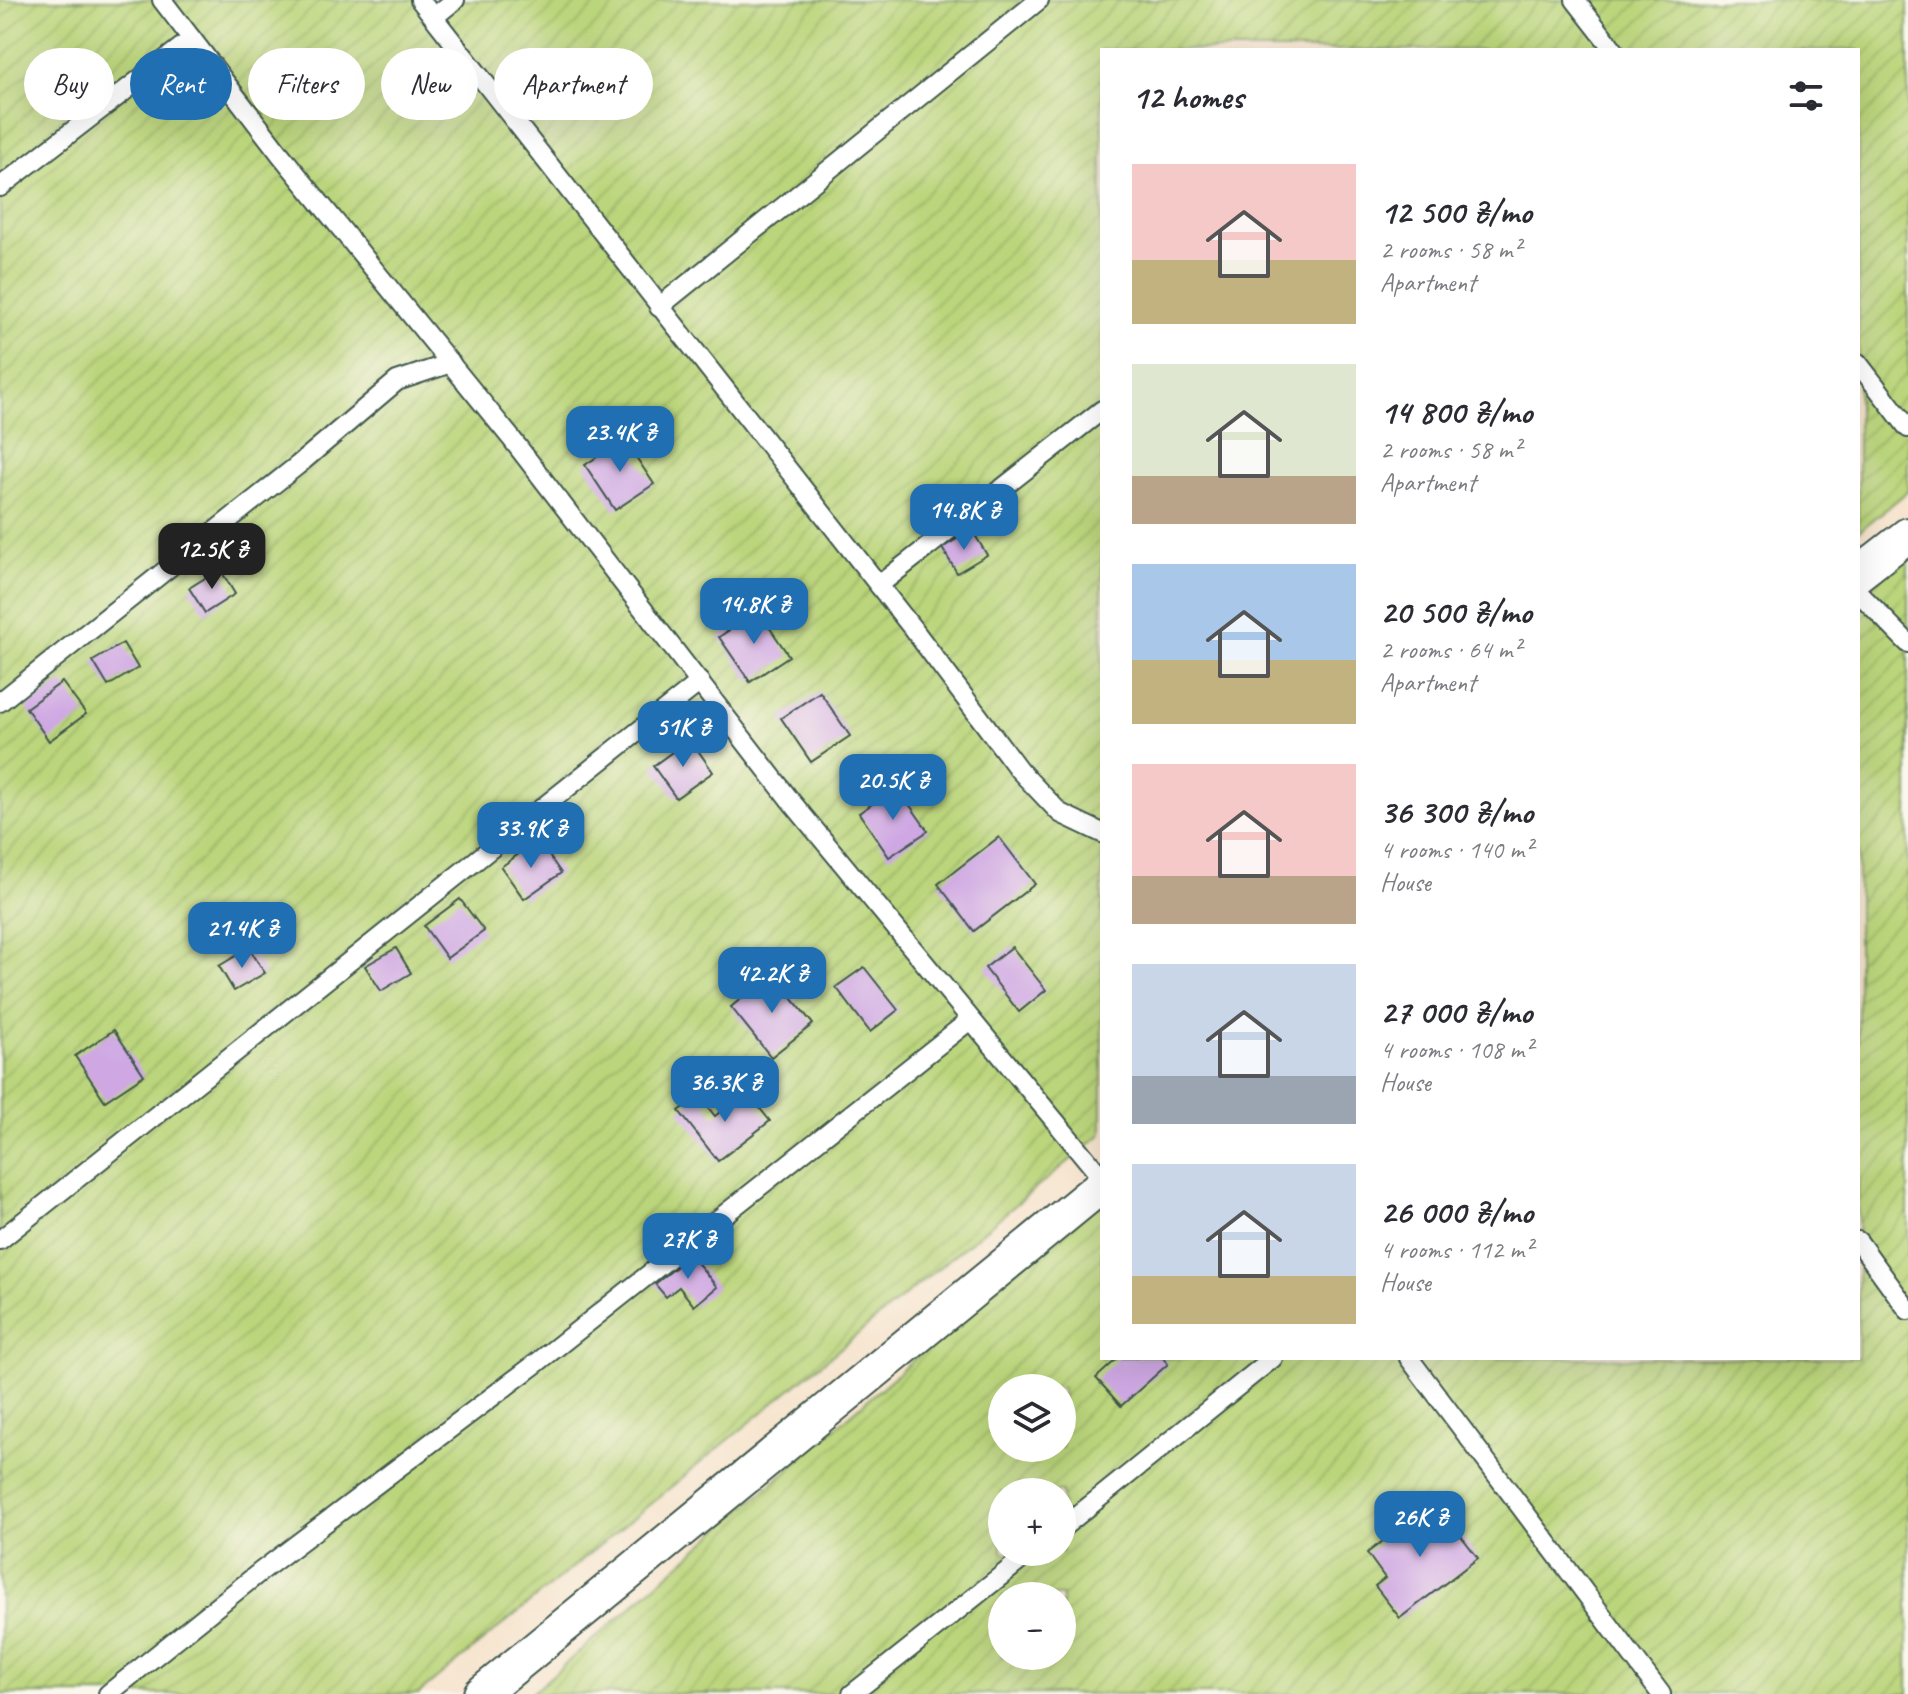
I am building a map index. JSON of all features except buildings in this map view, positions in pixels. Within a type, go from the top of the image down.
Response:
[{"type":"street","points":[[1860,572],[1908,535]]},
{"type":"street","points":[[481,1694],[1100,1187]]},
{"type":"lane","points":[[162,0],[451,363],[790,800],[1100,1176]]},
{"type":"lane","points":[[420,0],[879,585],[1019,770],[1060,813],[1100,832]]},
{"type":"lane","points":[[434,17],[455,0]]},
{"type":"lane","points":[[659,307],[1039,0]]},
{"type":"lane","points":[[1575,0],[1612,48]]},
{"type":"lane","points":[[0,187],[192,39]]},
{"type":"lane","points":[[0,702],[298,465],[397,381],[451,363]]},
{"type":"lane","points":[[1860,366],[1908,428]]},
{"type":"lane","points":[[879,585],[1100,412]]},
{"type":"lane","points":[[1860,594],[1908,643]]},
{"type":"lane","points":[[0,1240],[700,682]]},
{"type":"lane","points":[[108,1694],[260,1572],[538,1362],[970,1020]]},
{"type":"lane","points":[[1860,1244],[1908,1310]]},
{"type":"lane","points":[[1076,1517],[1271,1360]]},
{"type":"lane","points":[[1410,1360],[1661,1694]]},
{"type":"lane","points":[[852,1694],[1013,1566]]},
{"type":"green space","points":[[0,0],[1908,0],[1908,491],[1860,530],[1860,48],[1100,48],[1100,1136],[418,1694],[0,1694]]},
{"type":"green space","points":[[1908,543],[1908,1694],[531,1694],[1100,1197],[1100,1360],[1860,1360],[1860,580]]}]
